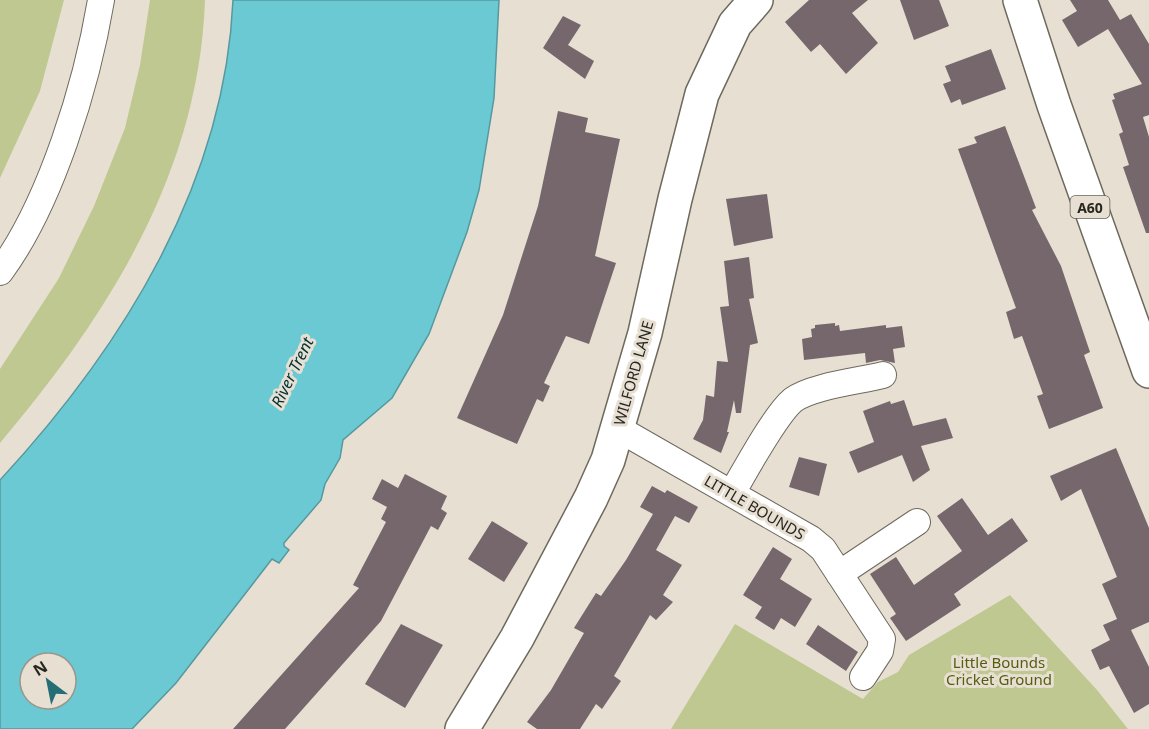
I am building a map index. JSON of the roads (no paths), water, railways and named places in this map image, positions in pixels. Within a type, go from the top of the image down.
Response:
[{"type":"main road","name":"WILFORD LANE","points":[[462,729],[517,638],[587,506],[608,460],[645,333],[675,199],[702,94],[735,24],[756,0]]},
{"type":"main road","name":"A60","points":[[1013,0],[1032,42]]},
{"type":"main road","name":"A60","points":[[1020,0],[1032,42],[1149,370]]},
{"type":"street","points":[[0,272],[20,242],[61,149],[82,88],[101,0]]},
{"type":"street","points":[[732,494],[783,412],[794,399],[883,375]]},
{"type":"street","name":"LITTLE BOUNDS","points":[[618,428],[811,539],[823,549],[882,639],[880,651],[863,677]]},
{"type":"street","points":[[839,574],[917,522]]},
{"type":"water","name":"River Trent","points":[[233,0],[499,0],[494,98],[479,190],[467,232],[429,334],[392,398],[343,440],[340,458],[325,484],[321,500],[284,543],[289,550],[279,563],[272,559],[176,683],[132,729],[0,729],[0,480],[45,429],[87,375],[125,319],[159,260],[188,198],[210,134],[226,68]]},
{"type":"park label","name":"Little Bounds Cricket Ground","points":[[999,670]]}]
